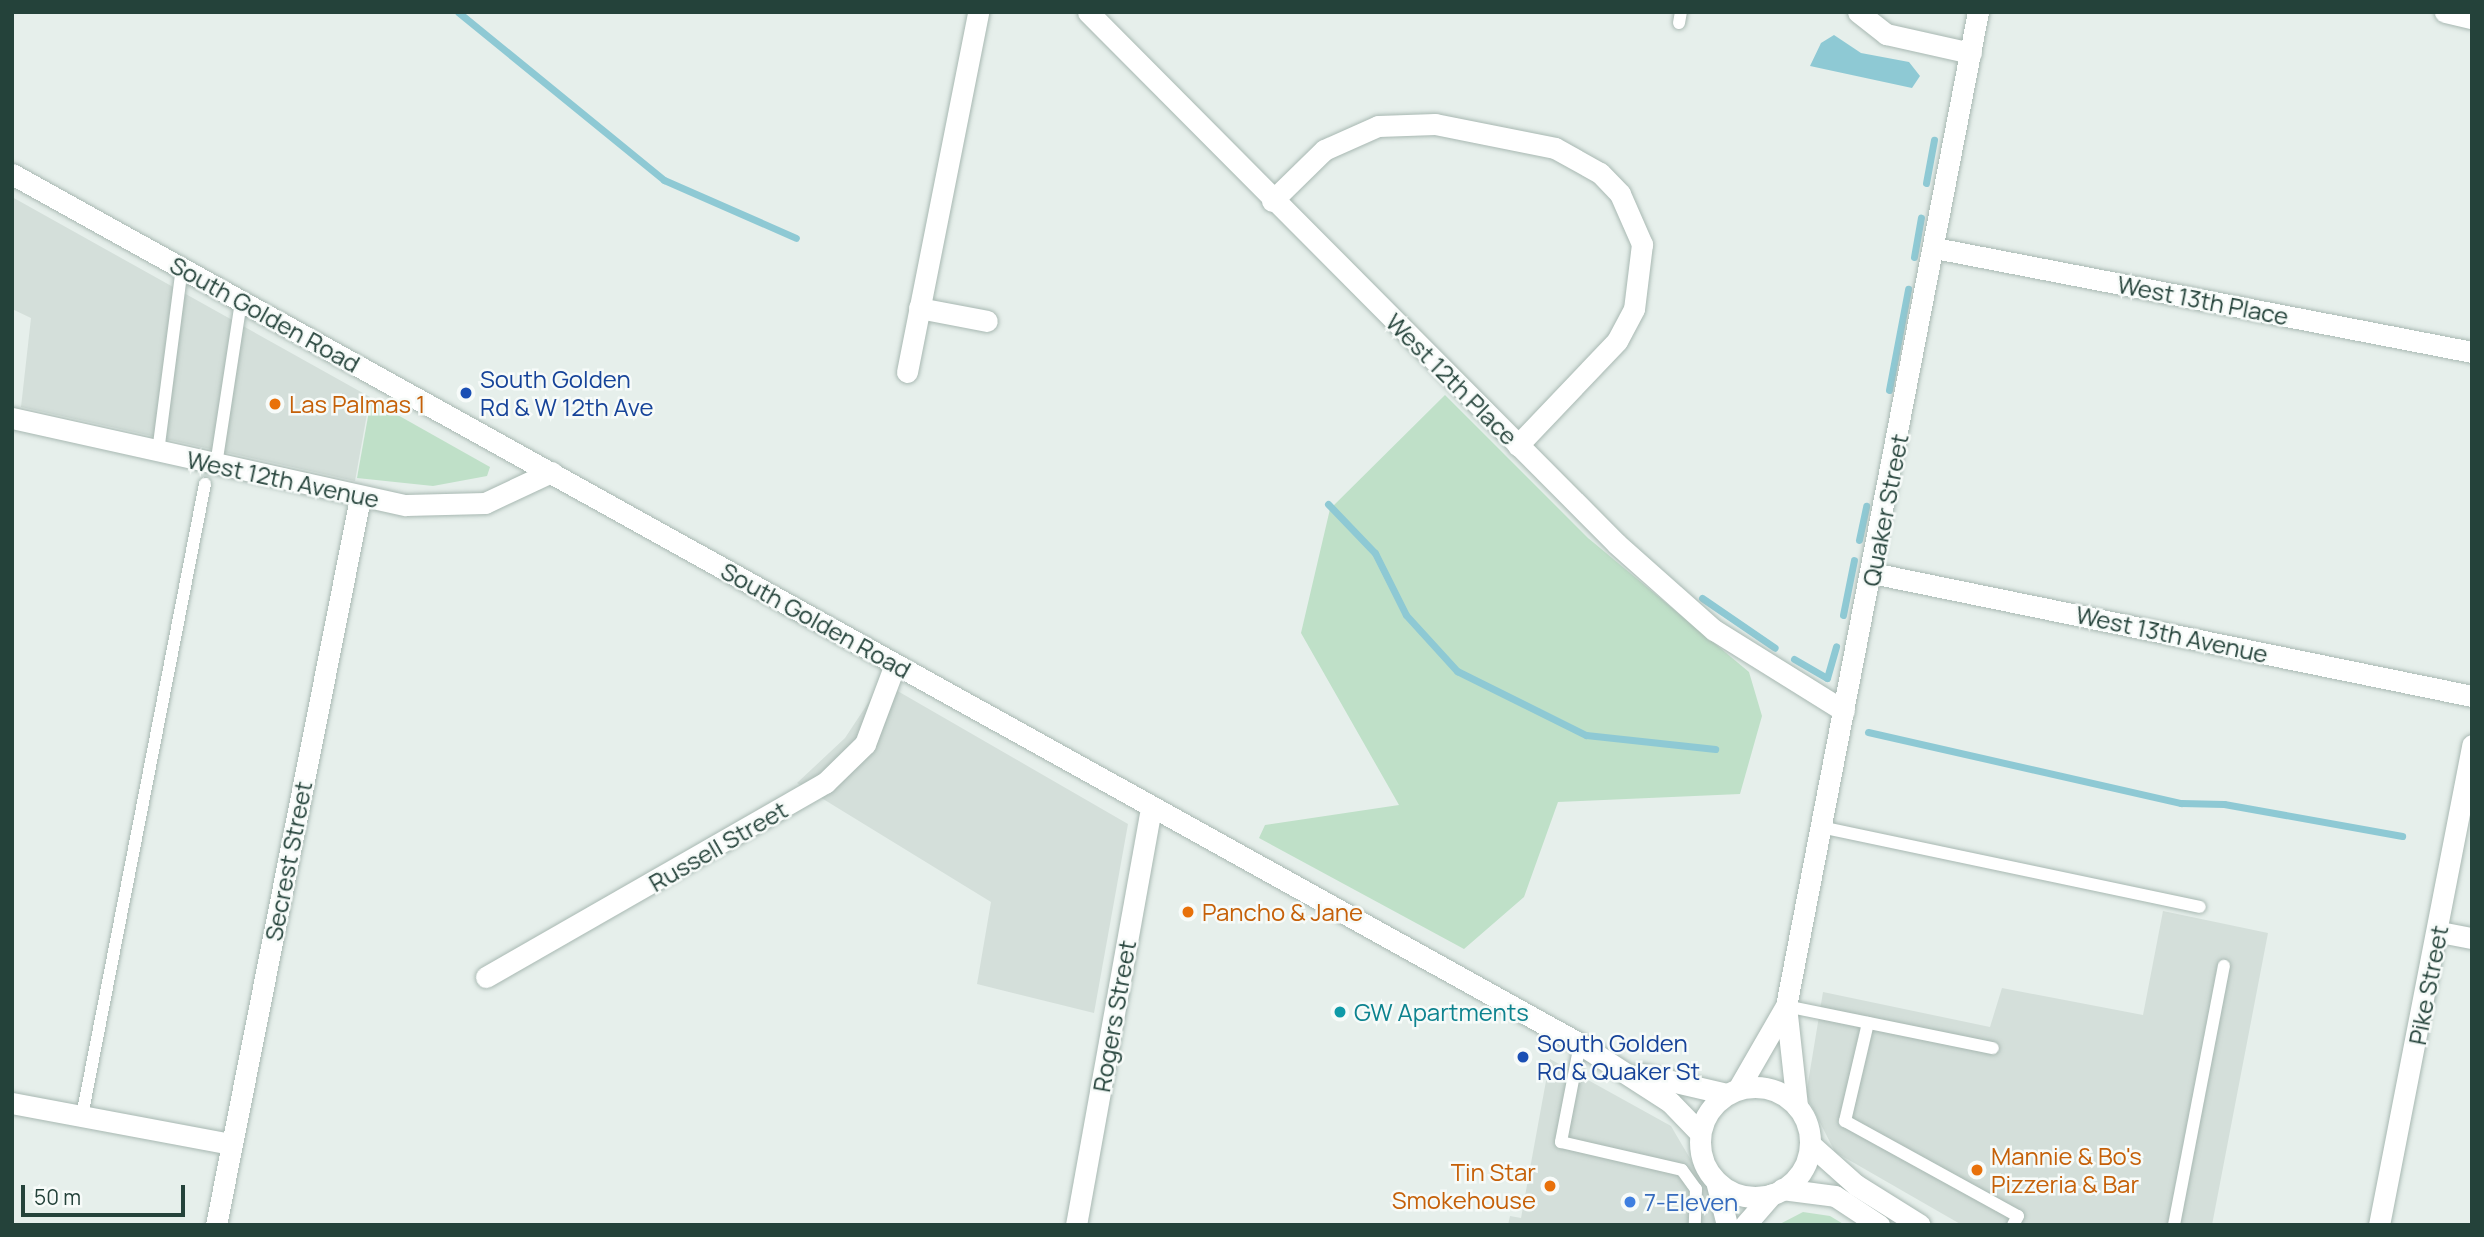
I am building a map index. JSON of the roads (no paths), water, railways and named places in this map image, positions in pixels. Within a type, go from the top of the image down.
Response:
[{"type":"street","points":[[907,372],[978,12]]},
{"type":"street","name":"West 12th Place","points":[[1088,12],[1272,201],[1518,445],[1714,630],[1844,711]]},
{"type":"street","points":[[1858,12],[1886,34],[1970,53]]},
{"type":"street","name":"Quaker Street","points":[[1797,1106],[1786,1006],[1935,248],[1978,12]]},
{"type":"street","points":[[2445,12],[2472,18]]},
{"type":"street","points":[[1272,201],[1324,150],[1378,126],[1435,124],[1555,148],[1600,173],[1620,194],[1642,244],[1634,309],[1617,341],[1518,445]]},
{"type":"street","name":"South Golden Road","points":[[12,174],[1580,1044],[1619,1067],[1700,1133]]},
{"type":"street","name":"West 13th Place","points":[[1935,248],[2472,352]]},
{"type":"street","points":[[919,308],[987,321]]},
{"type":"street","name":"West 12th Avenue","points":[[12,418],[360,498],[406,505],[485,503],[551,472]]},
{"type":"street","name":"Secrest Street","points":[[216,1225],[360,498]]},
{"type":"street","name":"West 13th Avenue","points":[[1872,573],[2472,696]]},
{"type":"street","name":"Russell Street","points":[[486,977],[825,783],[865,744],[895,664]]},
{"type":"street","name":"Pike Street","points":[[2379,1225],[2440,932],[2472,745]]},
{"type":"street","name":"Rogers Street","points":[[1076,1225],[1151,807]]},
{"type":"street","points":[[2440,932],[2472,938]]},
{"type":"street","name":"Quaker Street","points":[[1732,1092],[1786,1006]]},
{"type":"street","name":"South Golden Road","points":[[1619,1067],[1732,1092]]},
{"type":"street","points":[[1727,1225],[1716,1181],[1700,1150],[1700,1133],[1709,1111],[1732,1092],[1763,1087],[1797,1106],[1810,1144],[1856,1185],[1920,1225]]},
{"type":"street","points":[[12,1103],[231,1144]]},
{"type":"street","points":[[1745,1225],[1777,1191],[1802,1171],[1810,1144]]},
{"type":"street","points":[[1716,1181],[1742,1195],[1777,1191],[1835,1196],[1879,1225]]},
{"type":"lane","points":[[158,452],[182,268]]},
{"type":"lane","points":[[216,465],[241,301]]},
{"type":"lane","points":[[82,1116],[205,484]]},
{"type":"lane","points":[[1821,827],[2200,907]]},
{"type":"lane","points":[[2174,1225],[2224,966]]},
{"type":"lane","points":[[1786,1006],[1993,1048]]},
{"type":"lane","points":[[1868,1023],[1845,1121],[2018,1216],[2013,1225]]},
{"type":"lane","points":[[1580,1044],[1561,1142],[1682,1170],[1696,1189],[1695,1225]]},
{"type":"water","points":[[1834,35],[1861,53],[1909,62],[1920,76],[1912,88],[1810,66],[1821,43]]},
{"type":"waterway","points":[[458,12],[664,180],[796,238]]},
{"type":"waterway","points":[[1926,183],[1934,140]]},
{"type":"waterway","points":[[1914,257],[1921,218]]},
{"type":"waterway","points":[[1889,390],[1908,289]]},
{"type":"waterway","points":[[1328,504],[1375,553],[1406,615],[1457,671],[1586,735],[1715,749]]},
{"type":"waterway","points":[[1859,540],[1866,506]]},
{"type":"waterway","points":[[1843,615],[1854,560]]},
{"type":"waterway","points":[[1702,598],[1775,648]]},
{"type":"waterway","points":[[1794,659],[1827,678],[1836,646]]},
{"type":"waterway","points":[[1868,732],[2181,803],[2224,804],[2402,836]]},
{"type":"place","name":"South Golden Rd & W 12th Ave","points":[[466,393]]},
{"type":"place","name":"Las Palmas 1","points":[[275,404]]},
{"type":"place","name":"Pancho & Jane","points":[[1188,912]]},
{"type":"place","name":"GW Apartments","points":[[1340,1012]]},
{"type":"place","name":"South Golden Rd & Quaker St","points":[[1523,1057]]},
{"type":"place","name":"Mannie & Bo's Pizzeria & Bar","points":[[1977,1170]]},
{"type":"place","name":"Tin Star Smokehouse","points":[[1550,1186]]},
{"type":"place","name":"7-Eleven","points":[[1630,1202]]}]
